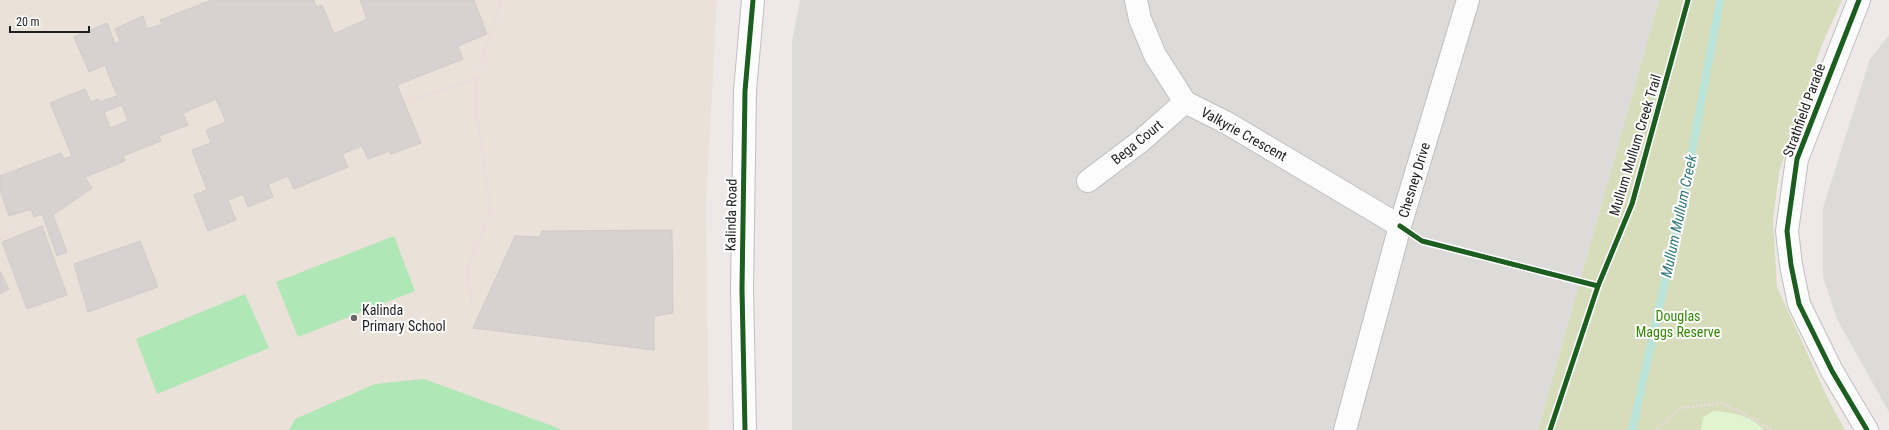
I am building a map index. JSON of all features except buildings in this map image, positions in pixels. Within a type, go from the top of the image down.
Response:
[{"type":"street","name":"Kalinda Road","points":[[745,430],[742,289],[744,91],[754,0]]},
{"type":"street","name":"Valkyrie Crescent","points":[[1136,0],[1140,19],[1155,55],[1185,102],[1227,123],[1400,226]]},
{"type":"street","name":"Chesney Drive","points":[[1346,430],[1400,226],[1468,0]]},
{"type":"street","name":"Strathfield Parade","points":[[1859,0],[1798,159],[1788,231],[1791,264],[1799,304],[1832,371],[1867,430]]},
{"type":"street","name":"Bega Court","points":[[1088,181],[1141,141],[1185,102]]},
{"type":"path","points":[[472,302],[467,270],[491,212],[477,117],[477,78],[502,0]]},
{"type":"path","points":[[408,102],[477,78]]},
{"type":"path","points":[[0,238],[17,230]]},
{"type":"path","points":[[1657,430],[1680,408],[1721,403],[1741,412],[1772,430]]},
{"type":"shaded area","name":"Kalinda Primary School","points":[[0,0],[717,0],[706,206],[709,430],[0,430]]},
{"type":"shaded area","points":[[800,0],[1659,0],[1538,430],[792,430],[792,42]]},
{"type":"shaded area","points":[[1889,35],[1889,412],[1837,319],[1823,277],[1823,208],[1870,59]]},
{"type":"green space","name":"Douglas Maggs Reserve","points":[[1659,0],[1842,0],[1821,47],[1779,172],[1773,220],[1777,287],[1829,401],[1845,430],[1538,430]]},
{"type":"green space","points":[[394,236],[415,291],[298,337],[276,282]]},
{"type":"green space","points":[[245,294],[269,348],[157,394],[136,339]]},
{"type":"green space","points":[[424,379],[561,430],[289,430],[295,419],[375,384]]},
{"type":"green space","points":[[1714,411],[1728,412],[1747,418],[1759,425],[1764,430],[1701,430],[1703,417]]},
{"type":"waterway","name":"Mullum Mullum Creek","points":[[1632,430],[1683,200],[1720,0]]},
{"type":"cycle path","points":[[745,430],[742,289],[745,91],[753,0]]},
{"type":"cycle path","name":"Mullum Mullum Creek Trail","points":[[1550,430],[1598,286],[1632,204],[1688,0]]},
{"type":"cycle path","points":[[1859,0],[1797,159],[1787,231],[1791,265],[1799,304],[1832,371],[1867,430]]},
{"type":"cycle path","points":[[1400,226],[1422,241],[1598,286]]},
{"type":"place","name":"Kalinda Primary School","points":[[354,318]]}]
